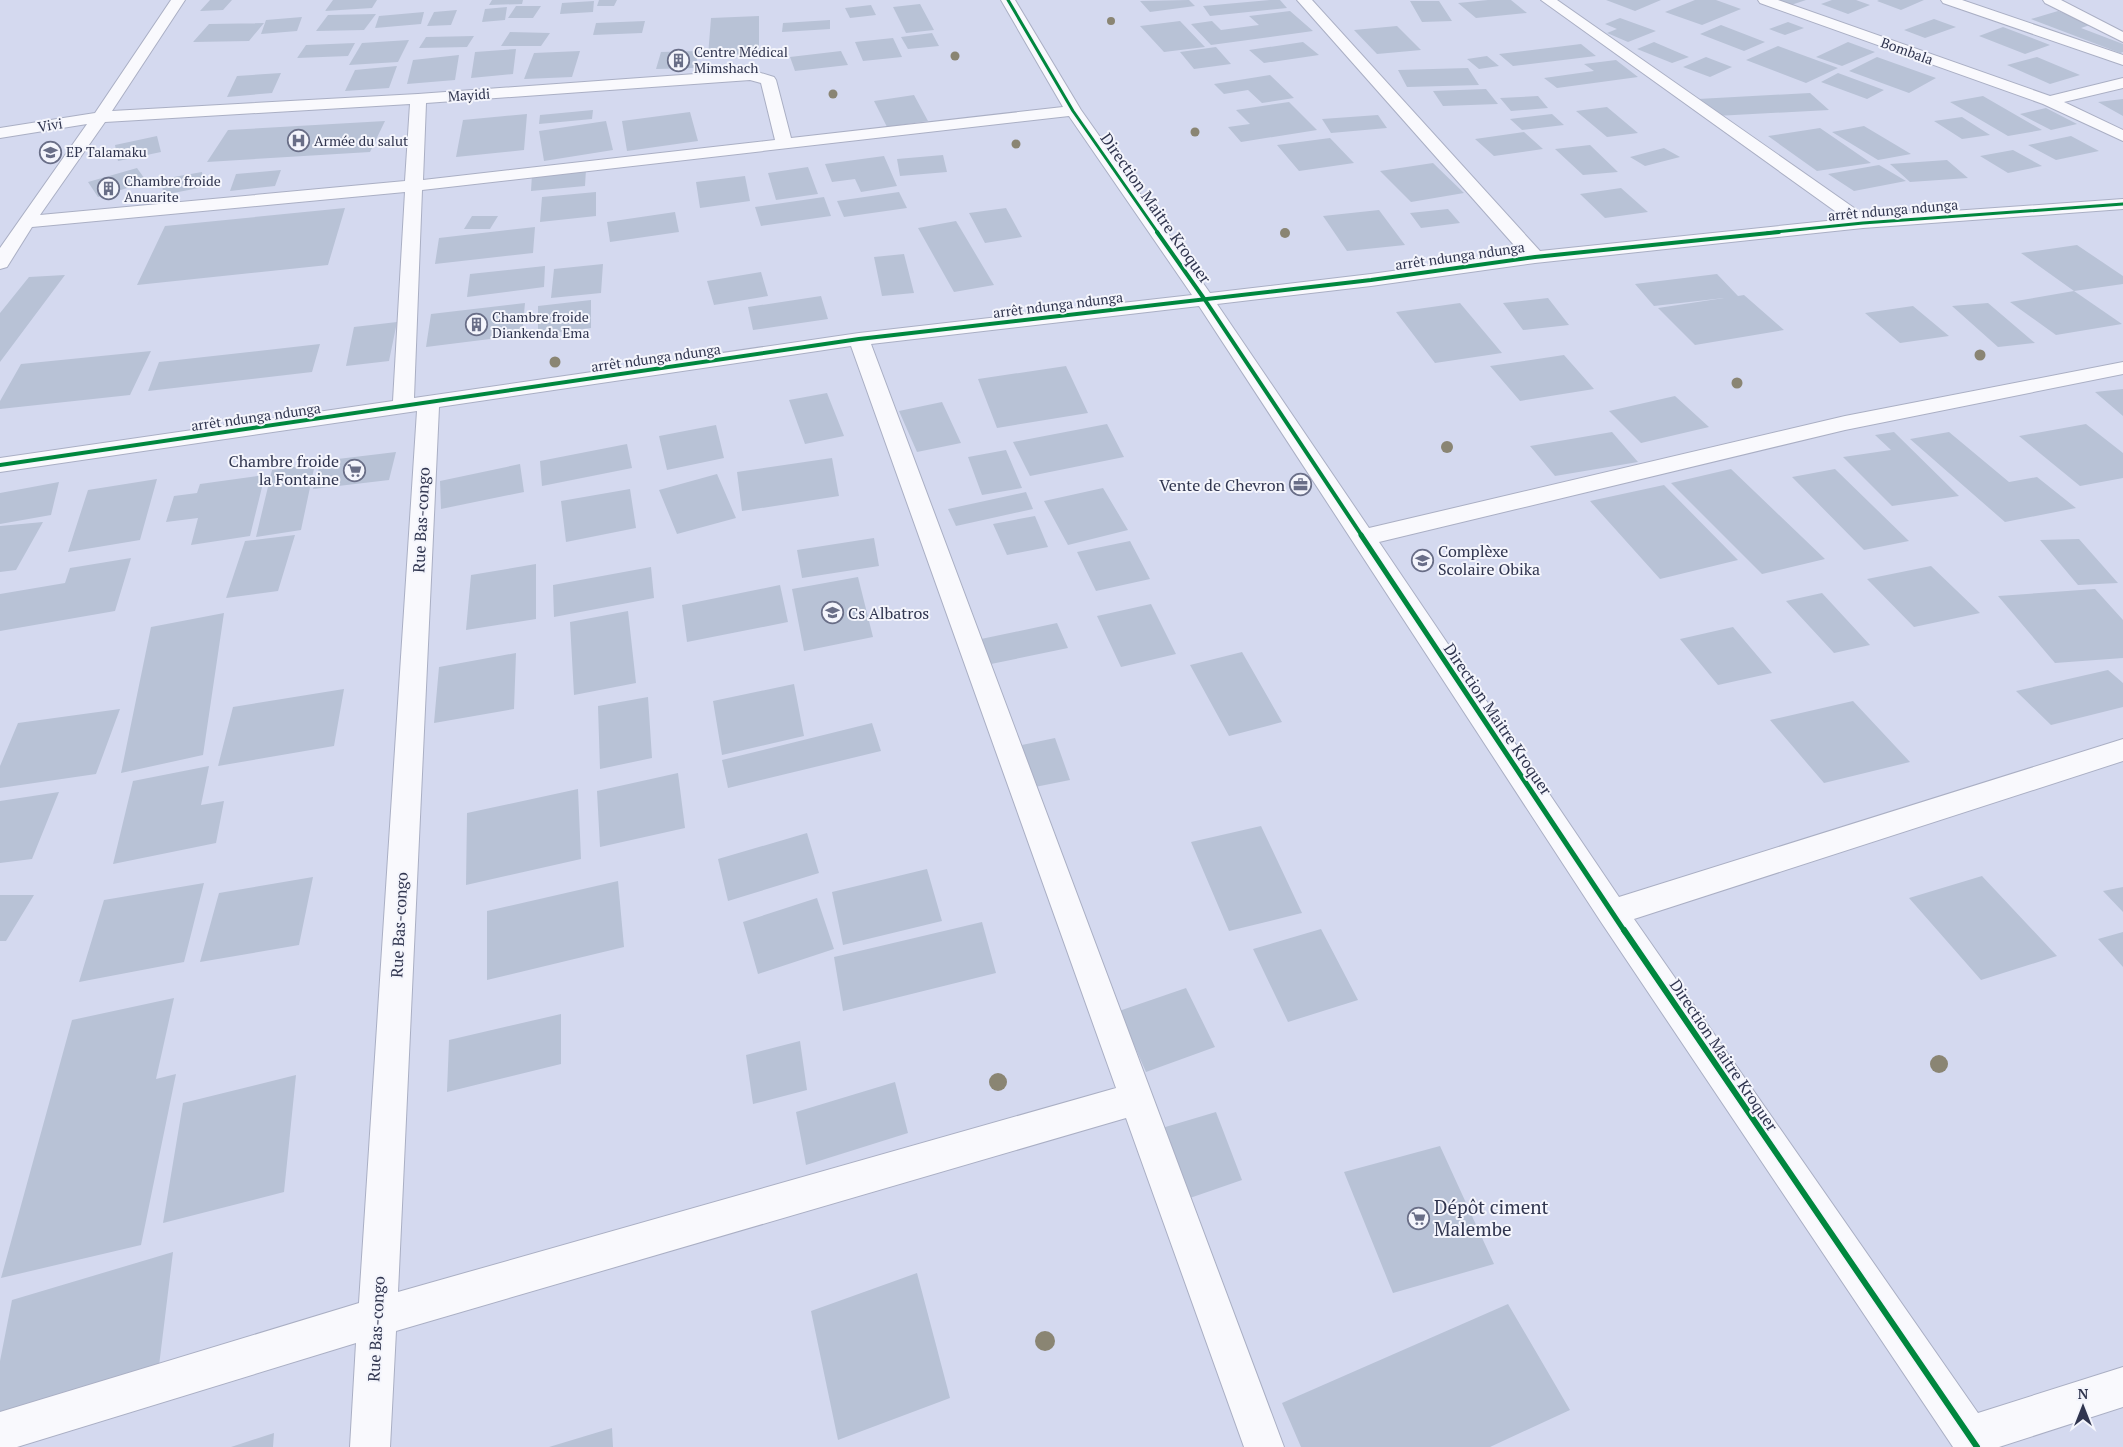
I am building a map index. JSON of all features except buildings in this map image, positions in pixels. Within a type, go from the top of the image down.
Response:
[{"type":"street","points":[[0,263],[26,222],[100,118],[178,0]]},
{"type":"street","name":"Direction Maitre Kroquer","points":[[1008,0],[1074,111],[1204,300],[1612,914],[1973,1442]]},
{"type":"street","points":[[1304,0],[1535,257]]},
{"type":"street","points":[[1548,0],[1863,223]]},
{"type":"street","name":"Bombala","points":[[1765,0],[2049,101],[2123,136]]},
{"type":"street","points":[[1948,0],[2123,60]]},
{"type":"street","points":[[2050,0],[2123,38]]},
{"type":"street","name":"Mayidi","points":[[100,118],[418,99],[722,76],[757,76],[768,80],[771,87],[786,145]]},
{"type":"street","points":[[2049,101],[2123,83]]},
{"type":"street","name":"Rue Bas-congo","points":[[370,1447],[415,405],[414,186],[418,99]]},
{"type":"street","points":[[26,222],[414,186],[1074,111]]},
{"type":"street","name":"Vivi","points":[[0,133],[100,118]]},
{"type":"street","name":"arrêt ndunga ndunga","points":[[0,465],[859,339],[1204,300],[1535,257],[1863,223],[2123,204]]},
{"type":"street","points":[[859,339],[1264,1447]]},
{"type":"street","points":[[1363,538],[1845,423],[2123,368]]},
{"type":"street","points":[[1612,914],[2123,750]]},
{"type":"street","points":[[0,1432],[377,1317],[1136,1099]]},
{"type":"street","points":[[1973,1442],[2123,1387]]},
{"type":"cycle path","points":[[1008,0],[1073,111],[1205,300],[1612,913],[1977,1447]]},
{"type":"cycle path","points":[[0,465],[859,339],[1371,280],[1535,257],[1863,223],[2123,204]]},
{"type":"place","name":"Centre Médical Mimshach","points":[[678,60]]},
{"type":"place","name":"Armée du salut","points":[[298,141]]},
{"type":"place","name":"EP Talamaku","points":[[50,152]]},
{"type":"place","name":"Chambre froide Anuarite","points":[[108,189]]},
{"type":"place","name":"Chambre froide Diankenda Ema","points":[[476,325]]},
{"type":"place","name":"Chambre froide la Fontaine","points":[[355,470]]},
{"type":"place","name":"Vente de Chevron","points":[[1301,485]]},
{"type":"place","name":"Complèxe Scolaire Obika","points":[[1422,560]]},
{"type":"place","name":"Cs Albatros","points":[[832,613]]},
{"type":"place","name":"Dépôt ciment Malembe","points":[[1418,1218]]}]
